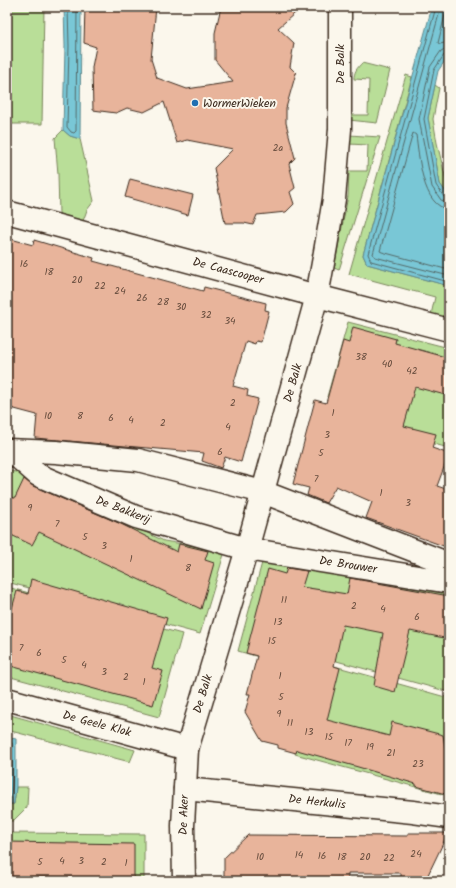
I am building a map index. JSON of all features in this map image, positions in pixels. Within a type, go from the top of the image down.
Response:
[{"type":"street","name":"De Balk","points":[[187,749],[247,549],[317,296],[334,199],[340,129],[340,7]]},
{"type":"street","name":"De Caascooper","points":[[7,212],[449,330]]},
{"type":"street","name":"De Bakkerij","points":[[8,450],[56,452],[138,460],[263,492]]},
{"type":"street","name":"De Bakkerij","points":[[8,450],[38,475],[136,517],[247,549]]},
{"type":"street","points":[[263,492],[449,564]]},
{"type":"street","name":"De Brouwer","points":[[247,549],[449,582]]},
{"type":"street","name":"De Geele Klok","points":[[7,699],[187,749]]},
{"type":"street","name":"De Aker","points":[[184,881],[183,826],[187,749]]},
{"type":"street","name":"De Herkulis","points":[[185,789],[449,817]]},
{"type":"green space","points":[[7,7],[44,7],[42,124],[7,124]]},
{"type":"green space","points":[[362,63],[390,70],[377,123],[349,120],[349,115],[368,115],[369,80],[354,79],[356,70]]},
{"type":"green space","points":[[406,75],[412,77],[363,255],[367,264],[449,286],[449,320],[431,315],[435,297],[349,274]]},
{"type":"green space","points":[[435,85],[439,88],[433,119],[437,143],[446,180],[449,185],[449,196],[440,184],[428,118]]},
{"type":"green space","points":[[63,130],[70,136],[80,139],[94,201],[87,210],[83,221],[59,214],[55,138]]},
{"type":"green space","points":[[349,135],[380,137],[339,270],[334,268],[348,196],[349,171],[367,171],[368,145],[349,144]]},
{"type":"green space","points":[[348,322],[449,348],[449,448],[400,435],[403,419],[327,397]]},
{"type":"green space","points":[[10,471],[22,473],[164,541],[225,551],[200,634],[123,613],[125,605],[119,603],[114,611],[7,582],[7,480]]},
{"type":"green space","points":[[263,559],[449,593],[449,692],[322,657],[312,672],[238,651]]},
{"type":"green space","points":[[7,587],[182,634],[159,717],[7,676]]},
{"type":"green space","points":[[320,662],[449,698],[449,796],[295,754]]},
{"type":"green space","points":[[7,714],[135,750],[130,762],[7,730]]},
{"type":"green space","points":[[16,787],[28,787],[27,807],[13,821],[7,821],[7,804],[14,804]]},
{"type":"green space","points":[[7,833],[144,834],[144,881],[7,881]]},
{"type":"water","points":[[64,7],[81,7],[80,139],[70,136],[63,130],[65,46]]},
{"type":"water","points":[[432,7],[449,7],[449,55],[438,71],[428,118],[440,184],[449,196],[449,286],[367,264],[363,255]]},
{"type":"water","points":[[7,737],[16,739],[16,787],[14,804],[7,804]]},
{"type":"building","points":[[85,7],[156,7],[151,59],[157,78],[187,89],[233,82],[215,60],[215,33],[221,7],[302,7],[278,28],[294,43],[290,67],[296,73],[286,108],[286,123],[295,158],[289,164],[295,188],[290,192],[294,204],[286,212],[257,215],[253,225],[244,223],[225,223],[214,168],[233,149],[187,140],[177,143],[164,102],[144,112],[127,108],[116,113],[93,110],[92,67],[96,47],[84,43]]},
{"type":"building","points":[[130,179],[193,195],[188,215],[125,197]]},
{"type":"building","points":[[7,238],[33,245],[34,240],[94,258],[93,261],[203,291],[204,287],[266,303],[265,310],[269,311],[261,342],[256,341],[255,344],[246,341],[233,386],[248,390],[247,396],[258,399],[241,462],[225,457],[221,468],[202,461],[204,453],[35,438],[37,415],[7,407]]},
{"type":"building","points":[[353,327],[396,339],[395,343],[449,358],[449,396],[415,387],[404,426],[436,434],[432,448],[449,454],[437,486],[449,490],[449,548],[366,518],[372,502],[336,486],[326,503],[307,495],[309,488],[293,484],[315,400],[326,403],[343,341],[349,343]]},
{"type":"building","points":[[24,479],[33,486],[121,524],[177,552],[179,544],[208,551],[205,560],[214,563],[201,609],[39,532],[32,545],[7,533],[7,497],[15,498]]},
{"type":"building","points":[[287,568],[307,571],[302,587],[347,594],[350,578],[449,596],[449,639],[410,631],[395,692],[374,686],[383,633],[343,625],[334,666],[340,668],[327,720],[389,736],[392,722],[443,735],[449,770],[449,795],[297,750],[296,753],[278,748],[278,745],[262,741],[245,712],[250,694],[247,694],[257,656],[246,653],[268,569],[285,574]]},
{"type":"building","points":[[31,579],[167,618],[152,668],[163,671],[153,705],[7,665],[7,626],[17,591],[28,594]]},
{"type":"building","points":[[408,833],[448,833],[425,881],[401,881],[401,873],[348,873],[348,881],[224,881],[224,858],[248,835],[408,836]]},
{"type":"building","points":[[7,842],[134,844],[134,878],[7,877]]},
{"type":"place","name":"WormerWieken","points":[[195,103]]}]
